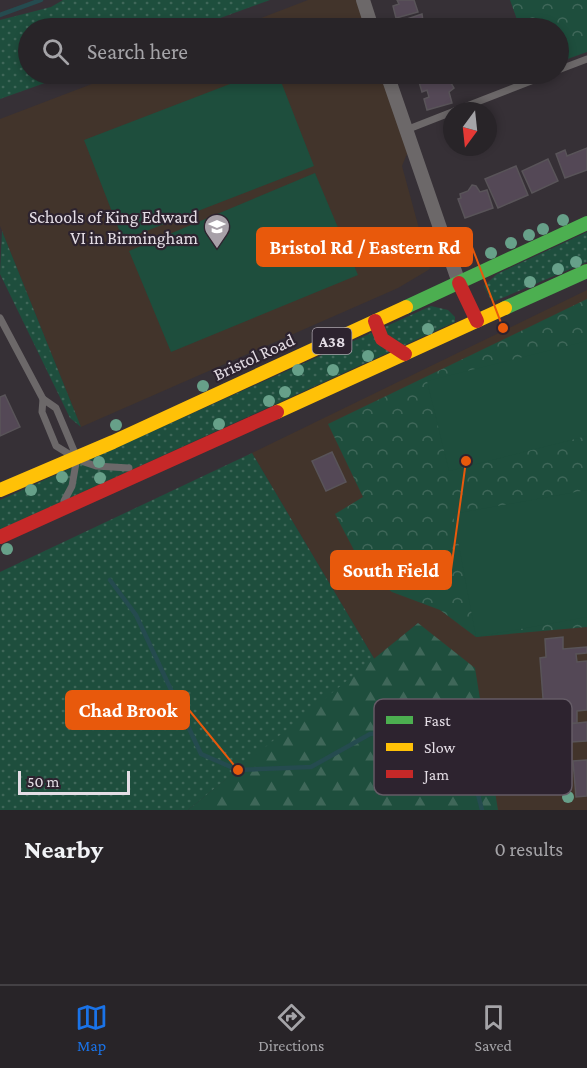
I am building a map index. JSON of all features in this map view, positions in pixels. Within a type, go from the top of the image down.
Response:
[{"type":"highway","name":"Bristol Road","points":[[0,490],[77,458],[587,223]]},
{"type":"highway","name":"A38","points":[[0,537],[587,271]]},
{"type":"highway","points":[[459,283],[477,321]]},
{"type":"highway","points":[[375,321],[382,339],[405,354]]},
{"type":"street","points":[[363,0],[369,18]]},
{"type":"street","points":[[390,84],[459,283]]},
{"type":"lane","points":[[569,66],[587,59]]},
{"type":"lane","points":[[476,102],[523,84]]},
{"type":"lane","points":[[406,130],[443,115]]},
{"type":"lane","points":[[0,318],[43,399],[56,408],[77,458],[72,486],[58,510]]},
{"type":"lane","points":[[43,399],[42,412],[56,446],[77,458],[96,466],[119,468],[167,462]]},
{"type":"shaded area","points":[[308,0],[363,0],[369,18],[261,18]]},
{"type":"shaded area","name":"Schools of King Edward VI in Birmingham","points":[[92,84],[390,84],[411,144],[402,166],[430,269],[398,288],[81,427],[0,226],[0,119]]},
{"type":"shaded area","points":[[587,290],[587,810],[497,810],[491,795],[572,795],[572,699],[450,699],[418,623],[375,660],[252,453]]},
{"type":"green space","points":[[63,0],[270,0],[220,18],[18,18],[18,84],[42,84],[0,99],[0,20],[51,7]]},
{"type":"green space","points":[[510,0],[587,0],[587,52],[569,58],[569,18],[516,18]]},
{"type":"green space","points":[[230,84],[282,84],[314,166],[123,240],[84,140]]},
{"type":"green space","points":[[315,173],[358,275],[171,352],[129,251]]},
{"type":"green space","points":[[2,231],[81,427],[70,418],[0,274]]},
{"type":"green space","points":[[587,232],[587,262],[495,301],[490,298],[484,286],[497,274]]},
{"type":"green space","points":[[587,299],[587,627],[476,637],[440,610],[392,592],[365,571],[335,514],[363,497],[328,424]]},
{"type":"green space","points":[[431,306],[448,310],[455,317],[455,322],[0,530],[0,500]]},
{"type":"green space","points":[[587,341],[587,436],[449,471],[427,381]]},
{"type":"green space","points":[[252,453],[375,660],[188,810],[0,810],[0,572]]},
{"type":"green space","points":[[587,490],[587,617],[476,637],[453,514]]},
{"type":"green space","points":[[418,623],[475,668],[480,699],[374,699],[374,795],[496,795],[498,810],[188,810]]},
{"type":"building","points":[[397,0],[414,0],[418,12],[396,18],[393,6],[399,4]]},
{"type":"building","points":[[422,14],[423,18],[410,18]]},
{"type":"building","points":[[420,84],[452,84],[454,88],[449,92],[452,102],[443,102],[443,106],[427,110],[424,99],[429,97],[427,90],[422,92]]},
{"type":"building","points":[[587,148],[587,170],[565,178],[556,154],[565,150],[567,156]]},
{"type":"building","points":[[548,159],[558,181],[532,193],[522,171]]},
{"type":"building","points":[[516,166],[528,195],[498,208],[485,179]]},
{"type":"building","points":[[472,185],[476,186],[480,192],[487,190],[493,208],[465,218],[458,199],[461,198],[460,194],[468,191]]},
{"type":"building","points":[[5,395],[20,427],[0,436],[0,397]]},
{"type":"building","points":[[332,452],[346,482],[326,491],[312,461]]},
{"type":"building","points":[[563,637],[563,649],[587,647],[587,653],[576,654],[577,662],[587,661],[587,710],[577,711],[577,723],[572,723],[572,699],[543,699],[540,658],[546,657],[545,639]]},
{"type":"building","points":[[587,722],[587,741],[572,742],[572,724]]},
{"type":"building","points":[[587,760],[587,796],[576,797],[573,761]]},
{"type":"waterway","points":[[0,15],[41,0]]},
{"type":"waterway","points":[[110,580],[136,615],[201,754],[238,770],[311,767],[374,734]]},
{"type":"waterway","points":[[478,795],[482,810]]},
{"type":"traffic: fast","points":[[406,307],[587,223]]},
{"type":"traffic: fast","points":[[505,308],[587,271]]},
{"type":"traffic: slow","points":[[0,490],[113,442],[406,307]]},
{"type":"traffic: slow","points":[[277,412],[505,308]]},
{"type":"traffic: jam","points":[[459,283],[477,321]]},
{"type":"traffic: jam","points":[[375,321],[382,339],[405,354]]},
{"type":"traffic: jam","points":[[0,537],[277,412]]},
{"type":"place","name":"Schools of King Edward VI in Birmingham","points":[[217,250]]},
{"type":"place","name":"Bristol Rd / Eastern Rd","points":[[503,328]]},
{"type":"place","name":"South Field","points":[[466,461]]},
{"type":"place","name":"Chad Brook","points":[[238,770]]}]
